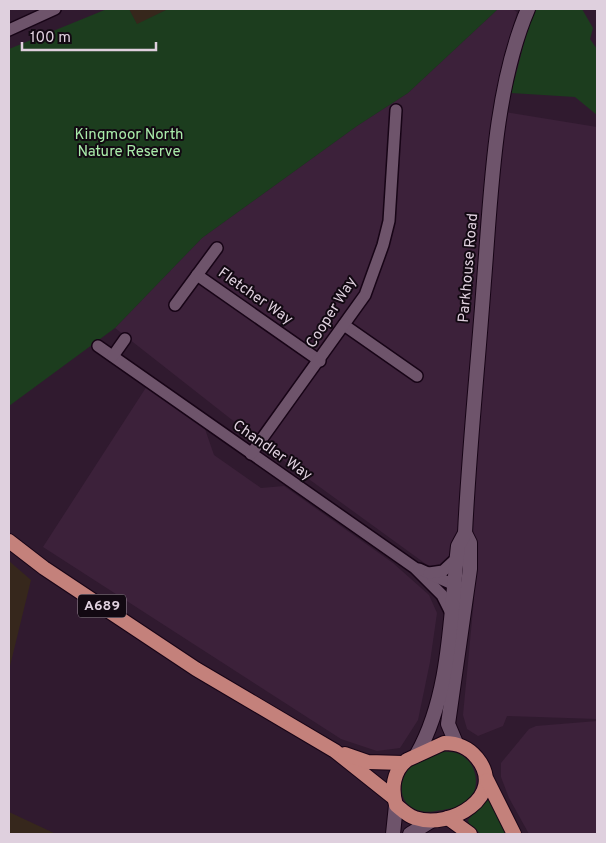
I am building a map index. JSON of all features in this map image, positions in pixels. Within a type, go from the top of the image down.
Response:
[{"type":"highway","name":"A689","points":[[9,541],[44,568],[196,669],[334,750],[395,801]]},
{"type":"highway","points":[[487,780],[480,798],[474,805],[448,818],[430,821],[414,818],[395,801],[395,779],[403,763],[417,754],[444,743],[456,743],[475,756],[485,769],[487,780],[514,834]]},
{"type":"highway","name":"A689","points":[[334,750],[368,762],[403,763]]},
{"type":"highway","points":[[448,818],[470,834]]},
{"type":"street","points":[[9,30],[55,9]]},
{"type":"street","name":"Parkhouse Road","points":[[456,743],[448,724],[454,592],[458,546],[465,533],[489,226],[500,117],[520,27],[528,9]]},
{"type":"street","name":"Cooper Way","points":[[251,454],[320,361],[365,295],[384,245],[389,221],[396,110]]},
{"type":"street","name":"Fletcher Way","points":[[175,305],[217,248]]},
{"type":"street","name":"Fletcher Way","points":[[197,275],[320,361]]},
{"type":"street","points":[[344,325],[417,376]]},
{"type":"street","points":[[113,356],[124,339]]},
{"type":"street","name":"Chandler Way","points":[[98,346],[415,568],[454,592]]},
{"type":"street","name":"Parkhouse Road","points":[[417,754],[433,723],[442,685],[454,592],[470,542],[465,533]]},
{"type":"street","points":[[429,573],[443,571],[457,558]]},
{"type":"street","name":"Chandler Way","points":[[415,568],[429,573],[454,592]]},
{"type":"street","points":[[393,834],[395,801]]},
{"type":"street","points":[[410,834],[430,821]]},
{"type":"shaded area","points":[[129,9],[168,9],[137,25]]},
{"type":"shaded area","points":[[498,9],[512,9],[517,12],[493,110],[597,127],[597,719],[507,716],[503,726],[478,736],[467,729],[463,715],[474,599],[288,464],[115,328],[202,238],[357,126],[408,93]]},
{"type":"shaded area","points":[[147,386],[205,429],[214,455],[261,488],[284,486],[393,563],[429,595],[437,613],[430,662],[418,720],[400,748],[377,751],[341,739],[43,547]]},
{"type":"shaded area","points":[[9,561],[31,580],[9,670]]},
{"type":"shaded area","points":[[597,721],[597,834],[529,834],[509,798],[501,777],[501,763],[529,729],[536,726]]},
{"type":"shaded area","points":[[9,812],[56,834],[9,834]]},
{"type":"green space","name":"Kingmoor North Nature Reserve","points":[[107,9],[129,9],[137,24],[168,9],[498,9],[408,93],[357,126],[202,238],[115,328],[9,406],[9,49]]},
{"type":"green space","points":[[533,9],[582,9],[593,28],[590,39],[597,49],[597,115],[575,97],[511,93]]},
{"type":"green space","points":[[438,751],[456,753],[467,759],[474,771],[476,785],[470,798],[460,806],[429,812],[421,811],[407,803],[403,797],[402,783],[408,770],[417,762]]},
{"type":"green space","points":[[491,800],[507,834],[481,834],[469,824],[468,820],[485,801]]}]
